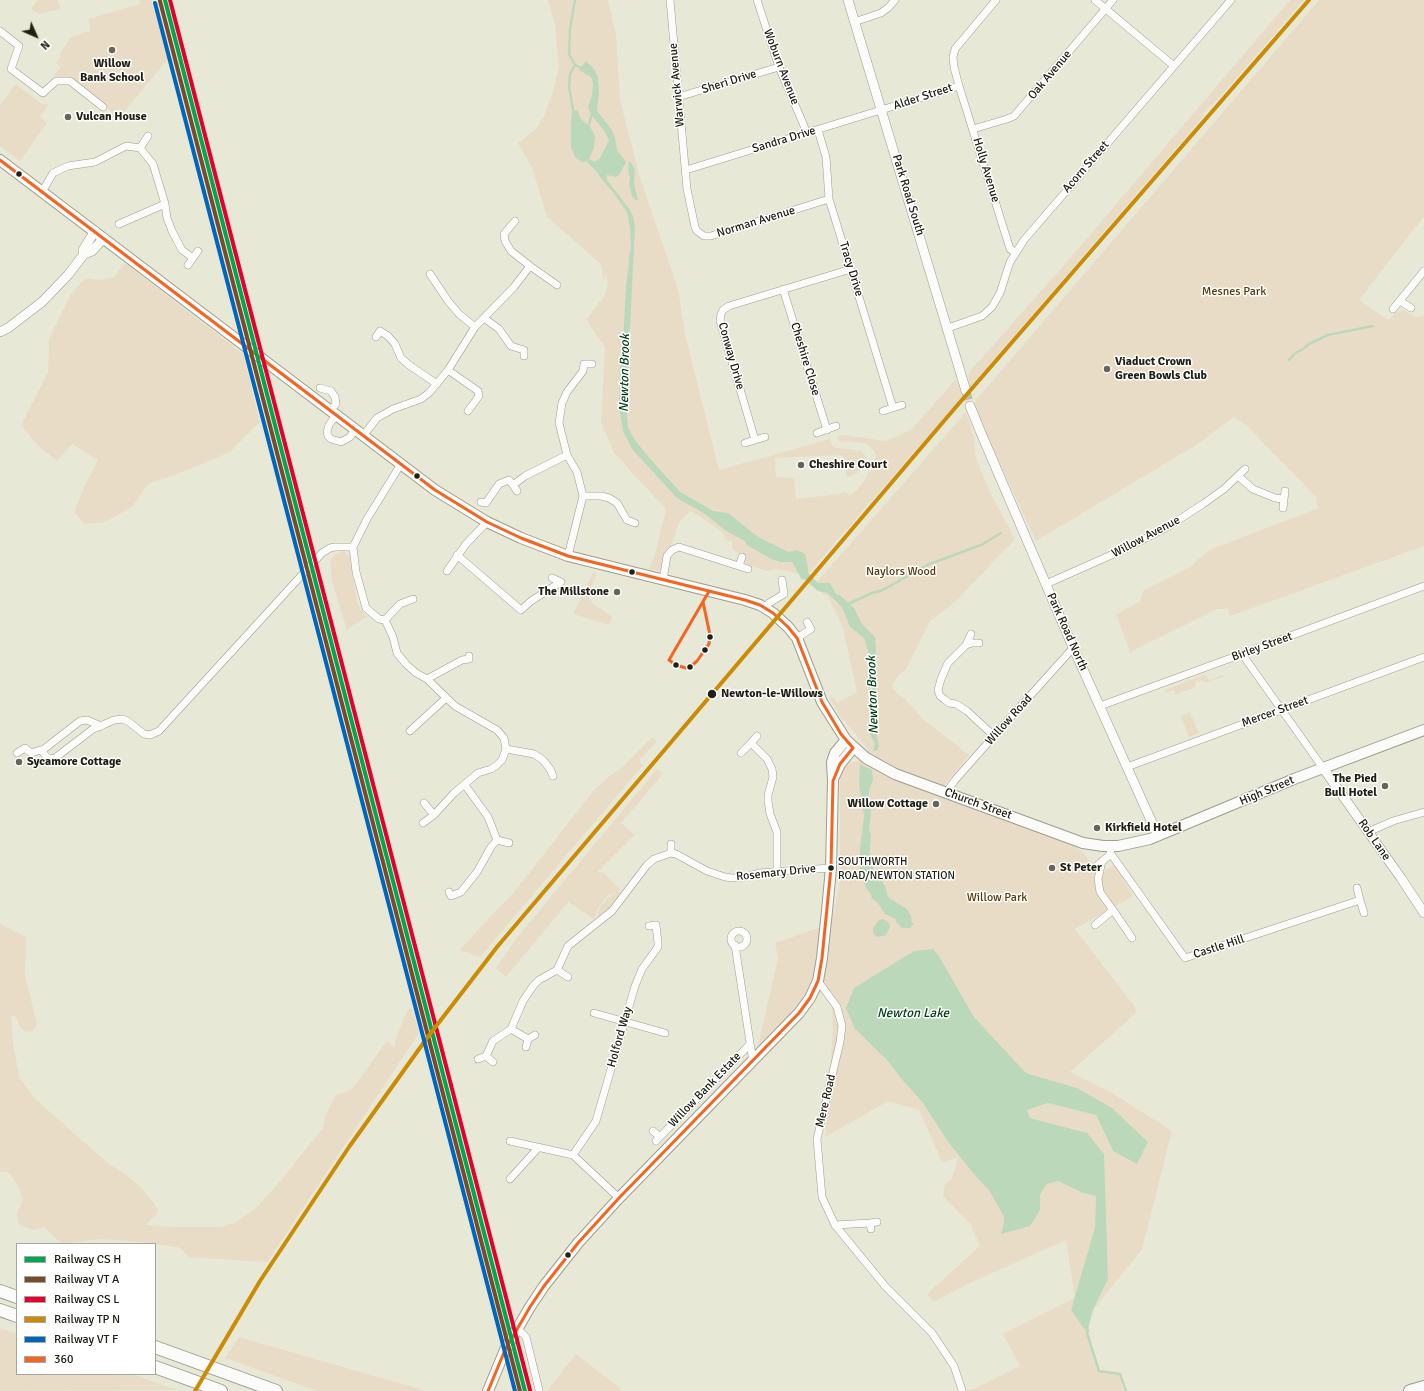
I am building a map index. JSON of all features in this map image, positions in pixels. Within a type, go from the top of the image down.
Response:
[{"type":"highway","points":[[0,1291],[16,1297]]},
{"type":"highway","points":[[0,1310],[16,1316]]},
{"type":"highway","points":[[156,1347],[276,1391]]},
{"type":"highway","points":[[156,1367],[221,1391]]},
{"type":"highway","points":[[1410,1391],[1424,1387]]},
{"type":"main road","points":[[0,160],[446,498],[487,522],[522,538],[568,556],[745,600],[773,613],[797,638]]},
{"type":"main road","name":"Church Street","points":[[797,638],[822,702],[846,740],[853,748],[866,758],[901,777],[1083,843],[1110,850]]},
{"type":"main road","name":"High Street","points":[[1110,850],[1158,836],[1323,768],[1424,730]]},
{"type":"main road","points":[[488,1391],[506,1348],[515,1331],[552,1275],[578,1243],[619,1198],[753,1062],[799,1013],[810,998],[818,981],[822,958],[830,868],[833,781],[831,767],[833,757],[838,748],[846,740]]},
{"type":"main road","points":[[833,781],[840,764],[853,748]]},
{"type":"street","name":"Warwick Avenue","points":[[670,0],[678,98],[686,170]]},
{"type":"street","name":"Woburn Avenue","points":[[757,0],[779,66],[807,133]]},
{"type":"street","name":"Park Road South","points":[[848,0],[966,391]]},
{"type":"street","points":[[854,22],[881,13],[895,0]]},
{"type":"street","name":"Alder Street","points":[[882,110],[959,86],[954,67],[953,57],[955,49],[996,0]]},
{"type":"street","points":[[1095,0],[1174,66]]},
{"type":"street","name":"Oak Avenue","points":[[973,129],[1014,116],[1113,0]]},
{"type":"street","name":"Acorn Street","points":[[948,328],[982,316],[992,307],[1000,293],[1008,267],[1015,252],[1028,234],[1231,0]]},
{"type":"street","points":[[0,31],[19,46],[11,70],[43,93],[56,81],[70,81],[103,107]]},
{"type":"street","name":"Sheri Drive","points":[[678,98],[779,66]]},
{"type":"street","name":"Holly Avenue","points":[[959,86],[1010,249],[1015,252]]},
{"type":"street","name":"Sandra Drive","points":[[686,170],[882,110]]},
{"type":"street","name":"Tracy Drive","points":[[818,130],[826,157],[829,199],[893,408]]},
{"type":"street","points":[[140,148],[148,136]]},
{"type":"street","points":[[42,192],[53,173],[68,166],[95,162],[126,146],[140,148],[153,164],[165,204],[167,218],[177,242],[182,250],[193,258]]},
{"type":"street","name":"Norman Avenue","points":[[686,170],[687,189],[695,227],[700,234],[704,236],[711,236],[829,199]]},
{"type":"street","points":[[119,224],[165,204]]},
{"type":"street","points":[[515,221],[501,234],[505,242],[530,266],[557,286]]},
{"type":"street","points":[[84,254],[83,250],[95,232]]},
{"type":"street","points":[[0,332],[8,328],[42,302],[68,275],[84,254],[92,251],[104,238]]},
{"type":"street","points":[[188,265],[198,251]]},
{"type":"street","points":[[320,388],[331,391],[335,397],[336,404],[327,432],[331,439],[341,442],[359,433],[377,418],[393,409],[421,399],[429,393],[448,370],[475,327],[514,287],[530,266]]},
{"type":"street","name":"Conway Drive","points":[[755,440],[720,317],[723,310],[728,306],[851,269]]},
{"type":"street","points":[[1393,309],[1424,271]]},
{"type":"street","points":[[430,273],[448,301],[459,314],[475,327]]},
{"type":"street","name":"Cheshire Close","points":[[783,289],[827,430]]},
{"type":"street","points":[[1400,301],[1411,308]]},
{"type":"street","points":[[484,318],[499,329],[511,346],[524,350]]},
{"type":"street","points":[[378,331],[388,336],[395,344],[401,358],[409,366],[437,384]]},
{"type":"street","points":[[568,556],[583,496],[576,472],[559,429],[559,423],[562,404],[567,392],[582,370],[584,364]]},
{"type":"street","points":[[448,370],[480,391],[479,396],[468,411]]},
{"type":"street","points":[[883,411],[902,405]]},
{"type":"street","name":"Park Road North","points":[[970,406],[1046,584],[1158,836]]},
{"type":"street","points":[[817,433],[836,426]]},
{"type":"street","points":[[745,444],[765,437]]},
{"type":"street","points":[[481,502],[486,503],[499,484],[509,480],[515,488],[525,476],[568,455]]},
{"type":"street","points":[[385,620],[379,619],[366,608],[356,572],[353,548],[368,519],[401,464]]},
{"type":"street","name":"Willow Avenue","points":[[1046,584],[1121,552],[1169,526],[1224,489],[1245,469]]},
{"type":"street","points":[[1238,476],[1253,489],[1275,498],[1283,499]]},
{"type":"street","points":[[1283,508],[1285,491]]},
{"type":"street","points":[[583,496],[601,496],[609,498],[617,503],[624,522],[635,523]]},
{"type":"street","points":[[447,571],[457,555],[487,522]]},
{"type":"street","points":[[44,749],[44,754],[52,759],[62,753],[93,728],[114,720],[123,719],[144,734],[150,735],[159,731],[322,553],[330,548],[339,546],[353,548]]},
{"type":"street","points":[[663,580],[667,556],[672,550],[679,547],[748,570]]},
{"type":"street","points":[[457,555],[524,612],[531,601],[564,582],[552,578]]},
{"type":"street","points":[[739,566],[742,557]]},
{"type":"street","points":[[765,608],[769,603],[782,596],[784,591],[782,580]]},
{"type":"street","name":"Birley Street","points":[[1100,706],[1424,586]]},
{"type":"street","points":[[782,596],[791,599]]},
{"type":"street","points":[[385,620],[400,604],[413,599]]},
{"type":"street","points":[[385,620],[393,637],[397,653],[406,664],[416,673],[427,679],[455,706],[497,730],[504,738],[506,749],[502,760],[491,769],[478,773],[454,793],[434,815],[423,824]]},
{"type":"street","points":[[797,638],[811,629]]},
{"type":"street","points":[[971,634],[966,645],[948,663],[938,690],[940,696],[949,703],[956,704],[966,711],[994,736]]},
{"type":"street","points":[[966,645],[979,643]]},
{"type":"street","name":"Willow Road","points":[[946,793],[955,780],[1074,648]]},
{"type":"street","points":[[1242,654],[1323,768]]},
{"type":"street","name":"Mercer Street","points":[[1127,768],[1424,658]]},
{"type":"street","points":[[427,679],[462,660],[469,659]]},
{"type":"street","points":[[410,731],[446,698]]},
{"type":"street","points":[[17,753],[25,748],[31,753],[44,749],[80,721],[87,720],[101,726]]},
{"type":"street","points":[[741,753],[757,736]]},
{"type":"street","points":[[751,743],[767,759],[772,769],[773,777],[768,795],[768,801],[770,814],[777,832],[777,872]]},
{"type":"street","points":[[506,749],[534,754],[543,760],[550,769],[552,776]]},
{"type":"street","name":"Rob Lane","points":[[1323,768],[1424,913]]},
{"type":"street","points":[[465,785],[488,817],[497,840]]},
{"type":"street","points":[[424,803],[434,815]]},
{"type":"street","points":[[1368,832],[1393,821],[1424,812]]},
{"type":"street","points":[[497,840],[509,843]]},
{"type":"street","points":[[450,896],[461,892],[468,884],[477,872],[491,846],[497,840]]},
{"type":"street","points":[[478,1059],[486,1056],[493,1041],[511,1030],[528,992],[539,980],[557,970],[568,946],[612,911],[651,861],[659,856],[671,853],[671,844]]},
{"type":"street","points":[[1094,868],[1102,861],[1110,850]]},
{"type":"street","name":"Castle Hill","points":[[1110,850],[1185,958],[1360,900]]},
{"type":"street","name":"Rosemary Drive","points":[[671,853],[685,858],[700,867],[725,877],[732,878],[745,877],[759,873],[830,868]]},
{"type":"street","points":[[1102,861],[1098,879],[1100,892],[1132,938]]},
{"type":"street","points":[[696,875],[700,867]]},
{"type":"street","points":[[1357,888],[1364,913]]},
{"type":"street","points":[[1095,925],[1113,910]]},
{"type":"street","name":"Holford Way","points":[[573,1155],[596,1121],[635,986],[642,969],[658,947],[656,924],[649,926]]},
{"type":"street","points":[[562,940],[568,946]]},
{"type":"street","name":"Willow Bank Estate","points":[[735,946],[753,1062]]},
{"type":"street","points":[[557,970],[568,977]]},
{"type":"street","name":"Mere Road","points":[[818,981],[837,1007],[842,1026],[840,1042],[817,1139],[822,1197],[835,1225],[885,1286],[932,1333],[954,1366],[962,1390]]},
{"type":"street","points":[[594,1013],[665,1033]]},
{"type":"street","points":[[511,1030],[528,1039]]},
{"type":"street","points":[[526,1047],[528,1039],[535,1035]]},
{"type":"street","name":"Willow Bank Estate","points":[[653,1131],[658,1139],[750,1044]]},
{"type":"street","points":[[486,1056],[493,1062]]},
{"type":"street","points":[[510,1142],[573,1155],[619,1198]]},
{"type":"street","points":[[510,1179],[538,1148]]},
{"type":"street","points":[[835,1225],[873,1225]]},
{"type":"street","points":[[515,1331],[526,1337],[539,1390]]},
{"type":"green space","points":[[38,0],[58,0],[60,9],[39,14],[31,9]]},
{"type":"green space","name":"Willow Bank School","points":[[139,0],[151,0],[168,59],[119,120],[106,107],[69,79],[64,84],[54,75],[61,67],[56,63],[60,58],[60,53],[71,37],[91,31],[88,19],[140,4]]},
{"type":"green space","points":[[548,0],[608,0],[616,34],[620,100],[640,178],[678,289],[685,334],[719,470],[830,439],[832,445],[836,448],[862,451],[866,457],[864,466],[857,473],[849,477],[846,476],[846,461],[842,455],[775,458],[776,477],[794,478],[796,499],[840,494],[843,492],[851,495],[861,485],[872,469],[876,456],[874,451],[867,444],[849,441],[841,442],[837,437],[842,435],[886,441],[911,430],[956,379],[963,396],[806,576],[776,569],[767,571],[747,565],[744,557],[732,549],[732,541],[725,540],[723,532],[691,511],[679,522],[662,571],[649,569],[654,558],[666,509],[614,453],[601,422],[605,347],[586,320],[605,295],[608,283],[606,274],[604,282],[601,264],[547,217],[533,170],[518,143],[537,128],[544,116],[553,92],[559,67],[555,25]]},
{"type":"green space","points":[[1290,0],[1304,0],[1213,105],[1204,112],[1203,117],[970,387],[968,376],[971,370],[1072,256]]},
{"type":"green space","name":"Mesnes Park","points":[[1319,0],[1424,0],[1424,216],[1359,300],[1388,320],[1397,312],[1403,310],[1416,317],[1424,316],[1424,546],[1230,616],[1227,609],[1217,609],[1130,652],[1116,614],[1140,602],[1143,591],[1190,567],[1209,550],[1319,508],[1316,504],[1317,498],[1245,424],[1234,417],[1196,445],[1036,541],[975,410],[976,400]]},
{"type":"green space","points":[[16,84],[42,104],[49,104],[40,117],[47,123],[20,161],[0,146],[0,105]]},
{"type":"green space","points":[[125,263],[243,354],[260,422],[230,452],[180,473],[148,484],[133,506],[105,522],[85,524],[74,512],[84,487],[98,460],[72,444],[57,461],[40,448],[21,425],[48,372],[49,339],[71,294],[86,278],[100,280],[114,277]]},
{"type":"green space","name":"Willow Park","points":[[966,412],[974,438],[976,459],[991,494],[1015,539],[955,602],[930,621],[906,669],[898,676],[892,685],[893,690],[905,699],[924,720],[969,755],[938,793],[1053,832],[1082,852],[1099,875],[1115,864],[1133,896],[1075,929],[1135,1007],[1136,1013],[1070,1072],[1112,1093],[1172,1131],[1142,1249],[1093,1310],[1108,1279],[1087,1133],[1030,1118],[1027,1110],[1048,1103],[1096,1115],[1113,1151],[1137,1163],[1148,1142],[1077,1088],[1026,1073],[974,1017],[939,956],[855,1029],[886,1059],[923,1103],[948,1142],[977,1178],[989,1189],[1004,1217],[1001,1233],[1040,1210],[1040,1195],[1047,1184],[1058,1181],[1083,1193],[1096,1196],[1095,1227],[1075,1297],[1066,1240],[970,1283],[933,1302],[927,1294],[980,1246],[970,1223],[943,1197],[945,1184],[952,1179],[958,1158],[942,1162],[919,1110],[888,1101],[825,1137],[833,1032],[832,1002],[812,984],[808,996],[757,1051],[778,958],[775,943],[831,925],[840,881],[840,778],[847,763],[859,761],[868,749],[842,719],[829,697],[833,697],[837,703],[857,692],[843,628],[829,598],[814,585]]},
{"type":"green space","points":[[343,551],[350,556],[358,604],[367,617],[354,624],[347,630],[332,582],[330,561],[335,554]]},
{"type":"green space","points":[[594,571],[596,575],[589,593],[590,599],[593,604],[613,617],[609,625],[573,614]]},
{"type":"green space","points":[[1206,674],[1209,680],[1222,675],[1223,677],[1206,683],[1201,680],[1195,682],[1196,687],[1175,695],[1174,690],[1166,693],[1165,690]]},
{"type":"green space","points":[[1190,712],[1199,733],[1189,737],[1181,716]]},
{"type":"green space","points":[[653,737],[657,741],[639,761],[643,765],[480,957],[459,950],[515,891],[595,789],[619,770]]},
{"type":"green space","points":[[657,769],[663,774],[621,823],[635,835],[598,872],[604,873],[621,890],[608,895],[599,906],[594,919],[569,903],[569,901],[506,977],[496,968],[516,939]]},
{"type":"green space","points":[[617,892],[622,892],[611,908],[598,919],[600,907],[609,897]]},
{"type":"green space","points":[[0,924],[26,937],[25,975],[37,1024],[33,1031],[26,1032],[20,1027],[17,1018],[11,1016],[13,1043],[19,1076],[34,1098],[110,1165],[128,1176],[144,1191],[158,1209],[155,1216],[145,1225],[174,1227],[221,1227],[235,1223],[256,1208],[278,1184],[323,1128],[325,1117],[335,1096],[352,1089],[387,1041],[395,1048],[395,1040],[408,1009],[412,1009],[419,1033],[267,1262],[188,1257],[181,1248],[156,1244],[156,1243],[101,1239],[61,1243],[44,1227],[33,1230],[19,1225],[17,1213],[23,1199],[17,1184],[8,1172],[0,1172]]},
{"type":"green space","points":[[1074,1298],[1071,1310],[1087,1333],[1099,1371],[1120,1374],[1123,1391],[962,1391],[974,1389],[1020,1366],[1003,1334]]},
{"type":"green space","points":[[0,1328],[16,1334],[16,1375],[134,1375],[177,1390],[0,1391]]},
{"type":"green space","points":[[239,1337],[425,1391],[317,1391],[225,1358]]},
{"type":"green space","points":[[576,1354],[621,1389],[620,1391],[547,1391]]},
{"type":"water","points":[[586,61],[594,69],[598,77],[599,93],[597,111],[612,130],[617,150],[626,162],[619,175],[616,177],[607,175],[607,180],[630,210],[635,227],[630,328],[628,335],[629,379],[626,401],[628,428],[646,454],[679,491],[713,511],[728,513],[758,537],[789,552],[797,550],[805,554],[808,573],[818,583],[830,583],[836,594],[841,596],[854,608],[862,624],[875,637],[877,664],[875,682],[877,712],[876,733],[879,746],[877,751],[873,750],[875,744],[870,734],[872,696],[870,657],[864,638],[850,627],[842,607],[827,593],[818,591],[804,579],[802,580],[792,562],[781,562],[771,559],[747,545],[745,541],[725,530],[705,514],[677,498],[632,449],[623,431],[619,407],[620,366],[623,345],[626,286],[631,248],[630,228],[627,212],[612,191],[598,173],[586,161],[582,162],[575,157],[571,147],[571,119],[572,113],[576,110],[585,123],[590,126],[595,136],[594,148],[589,159],[595,162],[600,158],[609,140],[605,132],[590,113],[588,107],[592,95],[593,83],[591,77],[579,70]]},
{"type":"water","points":[[629,161],[635,170],[634,184],[638,199],[637,201],[632,196],[629,184]]},
{"type":"water","points":[[860,764],[872,770],[873,780],[870,787],[868,800],[871,811],[869,831],[871,834],[870,859],[876,876],[880,878],[886,888],[889,898],[907,909],[914,924],[910,928],[902,928],[896,922],[896,919],[885,914],[878,903],[873,899],[871,900],[872,896],[866,888],[860,872],[860,848],[864,816],[859,784]]},
{"type":"water","points":[[883,919],[889,923],[890,927],[886,935],[877,937],[873,933],[873,928],[879,920]]},
{"type":"water","name":"Newton Lake","points":[[933,949],[939,956],[974,1017],[1026,1073],[1077,1088],[1112,1108],[1148,1142],[1137,1164],[1113,1151],[1096,1115],[1048,1103],[1027,1110],[1030,1118],[1087,1133],[1104,1154],[1108,1279],[1093,1310],[1087,1333],[1071,1310],[1095,1227],[1096,1196],[1083,1193],[1058,1181],[1047,1184],[1040,1195],[1040,1210],[1030,1226],[1001,1234],[1004,1217],[989,1190],[977,1178],[948,1142],[923,1103],[886,1059],[855,1029],[846,1008],[854,988],[914,951]]},
{"type":"waterway","name":"Newton Brook","points":[[575,0],[570,29],[569,54],[575,65],[583,69]]},
{"type":"waterway","points":[[574,115],[569,87],[570,74],[575,65]]},
{"type":"waterway","points":[[587,127],[592,114]]},
{"type":"waterway","points":[[1289,360],[1294,354],[1309,344],[1328,335],[1373,326]]},
{"type":"waterway","points":[[848,604],[872,593],[883,590],[927,565],[981,545],[1001,533]]},
{"type":"waterway","points":[[1088,1330],[1087,1333],[1099,1371],[1120,1374],[1126,1391]]},
{"type":"tunnel","points":[[966,391],[970,406]]},
{"type":"transit line","points":[[165,0],[525,1391]]},
{"type":"transit line","points":[[170,0],[530,1390]]},
{"type":"transit line","points":[[195,1391],[260,1281],[349,1147],[427,1038],[497,947],[955,408],[1309,0]]},
{"type":"transit line","points":[[160,1],[520,1391]]},
{"type":"transit line","points":[[155,3],[515,1391]]},
{"type":"transit line","name":"360","points":[[0,160],[435,490],[487,522],[521,538],[568,556],[745,600],[760,605],[773,613],[797,638],[822,702],[841,734],[853,748],[840,764],[833,781],[831,868],[822,958],[818,981],[810,998],[799,1013],[619,1198],[578,1243],[544,1286],[530,1307],[505,1350],[488,1391]]},
{"type":"transit line","name":"360","points":[[669,660],[708,593]]},
{"type":"transit line","name":"360","points":[[669,660],[676,665],[686,668],[690,667],[697,661],[709,644],[710,635],[703,602]]},
{"type":"place","name":"Willow Bank School","points":[[112,50]]},
{"type":"place","name":"Vulcan House","points":[[68,117]]},
{"type":"place","name":"Viaduct Crown Green Bowls Club","points":[[1107,369]]},
{"type":"place","name":"Cheshire Court","points":[[801,465]]},
{"type":"place","name":"The Millstone","points":[[617,592]]},
{"type":"place","name":"Newton-le-Willows","points":[[712,694]]},
{"type":"place","name":"Sycamore Cottage","points":[[19,762]]},
{"type":"place","name":"The Pied Bull Hotel","points":[[1385,786]]},
{"type":"place","name":"Willow Cottage","points":[[936,804]]},
{"type":"place","name":"Kirkfield Hotel","points":[[1097,828]]},
{"type":"place","name":"SOUTHWORTH ROAD/NEWTON STATION","points":[[831,868]]},
{"type":"place","name":"St Peter","points":[[1052,868]]},
{"type":"park label","name":"Naylors Wood","points":[[901,572]]}]
